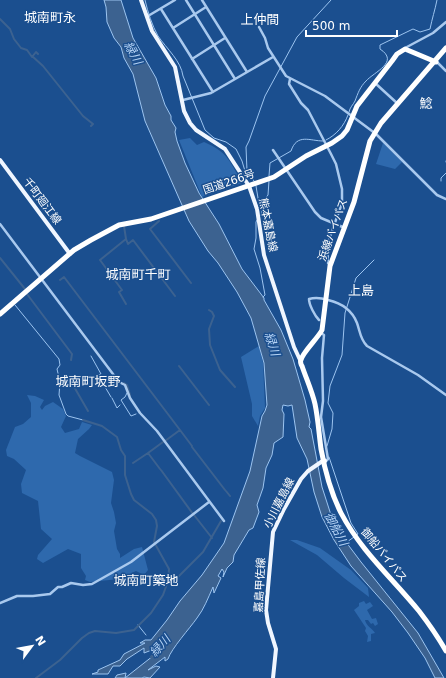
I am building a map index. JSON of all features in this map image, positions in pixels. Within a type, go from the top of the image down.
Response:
[{"type":"highway","points":[[405,49],[436,62]]},
{"type":"highway","name":"国道266号","points":[[0,314],[70,254],[88,241],[120,225],[147,220],[274,177],[306,156],[342,136],[347,130],[358,104],[398,54],[405,49]]},
{"type":"highway","name":"浜線バイパス","points":[[302,363],[304,357],[322,333],[326,323],[331,266],[354,202],[368,148],[380,123],[399,104],[446,49]]},
{"type":"highway","points":[[302,363],[316,402],[323,461]]},
{"type":"highway","name":"御船バイパス","points":[[323,461],[336,499],[356,534],[379,565],[424,615],[446,647]]},
{"type":"highway","name":"御船バイパス","points":[[323,461],[334,497],[351,530],[380,569],[418,610],[446,651]]},
{"type":"main road","name":"熊本嘉島線","points":[[141,1],[150,28],[175,67],[186,115],[191,125],[225,149],[248,186],[257,209],[264,255],[294,347],[302,363]]},
{"type":"main road","name":"千町廻江線","points":[[0,160],[70,254]]},
{"type":"main road","name":"小川嘉島線","points":[[272,539],[278,520],[298,482],[305,474],[323,461]]},
{"type":"main road","name":"嘉島甲佐線","points":[[272,539],[266,610],[268,623],[276,650],[273,678]]},
{"type":"street","points":[[148,16],[175,0]]},
{"type":"street","points":[[186,0],[235,79]]},
{"type":"street","points":[[202,0],[247,72]]},
{"type":"street","points":[[141,1],[148,16],[150,28]]},
{"type":"street","points":[[173,28],[206,7]]},
{"type":"street","points":[[161,9],[213,92]]},
{"type":"street","points":[[405,49],[433,33],[446,22]]},
{"type":"street","points":[[259,27],[273,57],[290,79],[322,94],[375,134],[437,195],[446,200]]},
{"type":"street","points":[[192,59],[225,38]]},
{"type":"street","points":[[183,100],[205,96],[273,57]]},
{"type":"street","points":[[436,62],[446,71]]},
{"type":"street","points":[[290,79],[289,84],[301,103],[308,110],[336,164],[342,189],[342,203],[327,245],[328,263],[331,266]]},
{"type":"street","points":[[375,83],[399,104]]},
{"type":"street","points":[[273,150],[315,212],[321,218],[345,227]]},
{"type":"street","points":[[0,224],[119,382],[125,385],[129,396],[140,413],[156,431],[224,521]]},
{"type":"street","points":[[319,320],[316,317],[309,299],[314,298],[339,303],[351,313],[356,321],[361,338],[366,345],[407,368],[446,395]]},
{"type":"street","points":[[322,333],[324,335],[322,358],[323,400],[321,417],[328,459],[323,461]]},
{"type":"street","points":[[0,603],[17,596],[50,594],[54,589],[68,584],[92,584],[130,562],[210,502]]},
{"type":"shaded area","points":[[190,138],[197,145],[204,142],[212,146],[228,158],[242,183],[202,197],[179,140]]},
{"type":"shaded area","points":[[383,143],[402,162],[395,169],[376,164]]},
{"type":"shaded area","points":[[259,346],[263,363],[265,408],[260,416],[258,426],[252,416],[252,404],[241,357]]},
{"type":"shaded area","points":[[27,395],[35,396],[44,400],[40,407],[42,410],[45,406],[53,402],[63,409],[66,416],[61,427],[65,433],[79,429],[82,422],[92,425],[78,439],[75,453],[112,472],[114,480],[111,503],[116,523],[114,531],[117,549],[120,554],[120,558],[134,549],[142,547],[148,570],[144,575],[136,571],[119,579],[90,582],[85,580],[86,576],[81,568],[81,554],[68,549],[43,563],[37,559],[38,555],[52,539],[41,529],[38,501],[22,493],[21,484],[26,470],[14,459],[7,456],[6,450],[15,427],[23,424],[31,417],[31,403]]},
{"type":"shaded area","points":[[290,540],[297,540],[320,548],[351,570],[368,588],[369,597],[317,555]]},
{"type":"shaded area","points":[[364,601],[366,604],[370,602],[373,606],[367,610],[372,619],[376,618],[378,624],[375,626],[368,620],[365,620],[375,633],[371,634],[371,641],[367,642],[368,636],[365,631],[366,628],[354,610],[359,606],[359,603]]},
{"type":"water","name":"御船川","points":[[104,0],[121,0],[133,38],[156,78],[165,105],[171,116],[171,120],[176,128],[175,132],[177,141],[185,163],[199,193],[219,224],[242,269],[264,298],[281,330],[293,359],[305,400],[310,422],[309,427],[311,429],[322,487],[332,518],[346,542],[418,633],[444,678],[435,678],[425,658],[408,633],[392,612],[351,566],[334,540],[322,517],[314,492],[307,459],[297,438],[292,405],[283,405],[283,437],[274,443],[272,455],[266,468],[263,488],[257,505],[259,512],[253,528],[249,530],[234,555],[233,562],[227,568],[223,577],[224,572],[222,569],[218,576],[221,578],[214,593],[213,587],[199,615],[177,644],[168,659],[165,661],[165,657],[148,670],[156,666],[160,667],[150,678],[125,678],[158,652],[166,643],[144,653],[144,648],[127,659],[120,666],[113,666],[108,674],[92,674],[120,660],[124,654],[145,643],[140,643],[145,640],[151,640],[180,601],[202,575],[224,543],[250,471],[262,416],[267,405],[264,363],[251,318],[237,292],[189,221],[145,121],[133,74],[124,58],[121,47],[114,38],[107,22]]},
{"type":"water","points":[[126,673],[125,678],[115,678],[117,675]]},
{"type":"waterway","points":[[145,0],[150,19],[158,36],[180,65],[205,130],[214,138],[226,142],[236,149],[246,171]]},
{"type":"waterway","points":[[254,181],[247,171],[246,147],[265,96],[297,37],[331,0]]},
{"type":"waterway","points":[[349,112],[362,86],[384,66],[386,62],[387,58],[380,49],[380,45],[413,29],[420,32],[430,29],[437,0]]},
{"type":"waterway","points":[[0,19],[10,29],[14,39],[21,48],[27,50],[32,57],[36,52],[38,54]]},
{"type":"waterway","points":[[32,56],[43,66],[83,116],[93,124],[91,126]]},
{"type":"waterway","points":[[326,140],[339,130],[348,115]]},
{"type":"waterway","points":[[269,176],[270,163],[291,151],[294,145],[300,140],[323,141]]},
{"type":"waterway","points":[[441,181],[441,178],[446,173]]},
{"type":"waterway","points":[[260,216],[262,213],[260,205],[268,195],[269,181]]},
{"type":"waterway","points":[[256,186],[259,204]]},
{"type":"waterway","points":[[257,220],[254,249],[260,268],[265,295],[263,297]]},
{"type":"waterway","points":[[159,221],[150,229],[191,283]]},
{"type":"waterway","points":[[124,226],[128,244],[133,240],[175,296]]},
{"type":"waterway","points":[[126,239],[100,260],[122,290],[119,292],[126,304]]},
{"type":"waterway","points":[[0,258],[25,289]]},
{"type":"waterway","points":[[327,446],[332,429],[333,413],[328,403],[330,386],[342,355],[345,313],[356,278],[374,260]]},
{"type":"waterway","points":[[60,280],[64,277],[180,430]]},
{"type":"waterway","points":[[27,294],[72,354],[71,360]]},
{"type":"waterway","points":[[15,305],[59,359],[60,365],[57,369],[60,382],[59,395],[66,414],[68,416],[83,420]]},
{"type":"waterway","points":[[209,310],[214,316],[209,329],[210,345],[220,370],[235,387]]},
{"type":"waterway","points":[[91,356],[101,374],[98,375],[111,397]]},
{"type":"waterway","points":[[179,366],[209,405]]},
{"type":"waterway","points":[[72,380],[73,385],[88,411]]},
{"type":"waterway","points":[[124,383],[127,385],[130,395]]},
{"type":"waterway","points":[[127,393],[121,400],[131,416],[136,414]]},
{"type":"waterway","points":[[112,398],[117,408],[120,405]]},
{"type":"waterway","points":[[36,678],[60,660],[89,633],[95,631],[116,633],[134,630],[151,613],[163,595],[168,581],[169,569],[154,542],[157,526],[156,520],[152,514],[134,500],[131,494],[125,475],[125,456],[121,450],[117,437],[102,426],[83,420]]},
{"type":"waterway","points":[[165,441],[180,430],[192,446]]},
{"type":"waterway","points":[[160,469],[148,453],[163,442]]},
{"type":"waterway","points":[[192,447],[225,490]]},
{"type":"waterway","points":[[133,463],[148,453]]},
{"type":"waterway","points":[[329,457],[351,523],[358,534],[356,535]]},
{"type":"waterway","points":[[161,470],[193,514]]},
{"type":"waterway","points":[[226,491],[230,496]]},
{"type":"waterway","points":[[194,515],[212,538]]},
{"type":"waterway","points":[[168,583],[172,583],[203,552],[221,521]]},
{"type":"waterway","name":"御船川","points":[[347,542],[354,537]]},
{"type":"waterway","points":[[138,625],[146,635]]},
{"type":"waterway","name":"緑川","points":[[151,657],[164,643]]},
{"type":"district","name":"城南町永","points":[[50,17]]},
{"type":"district","name":"上仲間","points":[[260,19]]},
{"type":"district","name":"鯰","points":[[426,103]]},
{"type":"district","name":"城南町千町","points":[[138,274]]},
{"type":"district","name":"上島","points":[[361,290]]},
{"type":"district","name":"城南町坂野","points":[[88,381]]},
{"type":"district","name":"城南町築地","points":[[146,580]]}]
